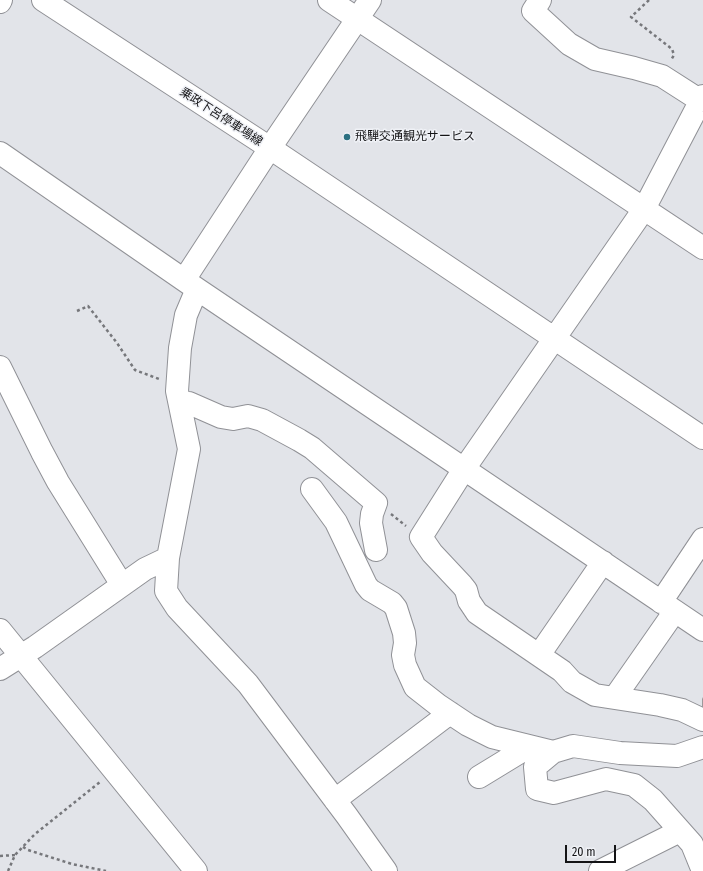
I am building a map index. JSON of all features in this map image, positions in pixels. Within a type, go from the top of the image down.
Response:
[{"type":"street","name":"乗政下呂停車場線","points":[[43,0],[270,148],[370,0]]},
{"type":"street","points":[[329,0],[644,209],[701,242]]},
{"type":"street","points":[[540,0],[533,11],[569,44],[595,59],[662,76],[702,99],[644,209],[464,469],[421,537],[432,553],[466,590],[469,601],[477,613],[562,671],[572,682],[595,695],[615,697],[682,710],[703,720]]},
{"type":"street","points":[[386,871],[248,684],[177,608],[166,591],[168,558],[189,449],[179,393],[180,348],[190,284],[270,148],[703,438]]},
{"type":"street","points":[[0,153],[190,284],[703,630]]},
{"type":"street","points":[[0,367],[58,482],[122,585]]},
{"type":"street","points":[[179,393],[189,403],[221,418],[233,419],[248,416],[262,420],[312,448],[376,503],[372,514],[371,523],[376,550]]},
{"type":"street","points":[[312,489],[336,522],[366,585],[370,590],[392,603],[396,608],[404,633],[403,655],[405,665],[415,686],[423,694],[468,726],[492,737],[553,752]]},
{"type":"street","points":[[615,697],[668,607],[703,539]]},
{"type":"street","points":[[0,669],[35,647],[145,569],[168,558]]},
{"type":"street","points":[[539,655],[603,562]]},
{"type":"street","points":[[0,630],[196,871]]},
{"type":"street","points":[[335,800],[450,713]]},
{"type":"street","points":[[479,776],[520,752],[523,745]]},
{"type":"street","points":[[703,747],[678,756],[620,753],[573,746],[553,752],[535,767],[536,789],[554,793],[606,779],[634,785],[653,800],[692,844],[703,871]]},
{"type":"street","points":[[600,871],[680,831]]},
{"type":"path","points":[[649,0],[631,17],[672,49],[674,55],[662,76]]},
{"type":"path","points":[[77,311],[88,306],[117,343],[135,370],[150,377],[171,383],[179,393]]},
{"type":"path","points":[[376,503],[421,537]]},
{"type":"path","points":[[8,871],[15,855],[35,834],[115,771]]},
{"type":"path","points":[[23,847],[72,864],[106,871]]},
{"type":"path","points":[[0,856],[15,855]]},
{"type":"place","name":"飛騨交通観光サービス","points":[[347,137]]}]
